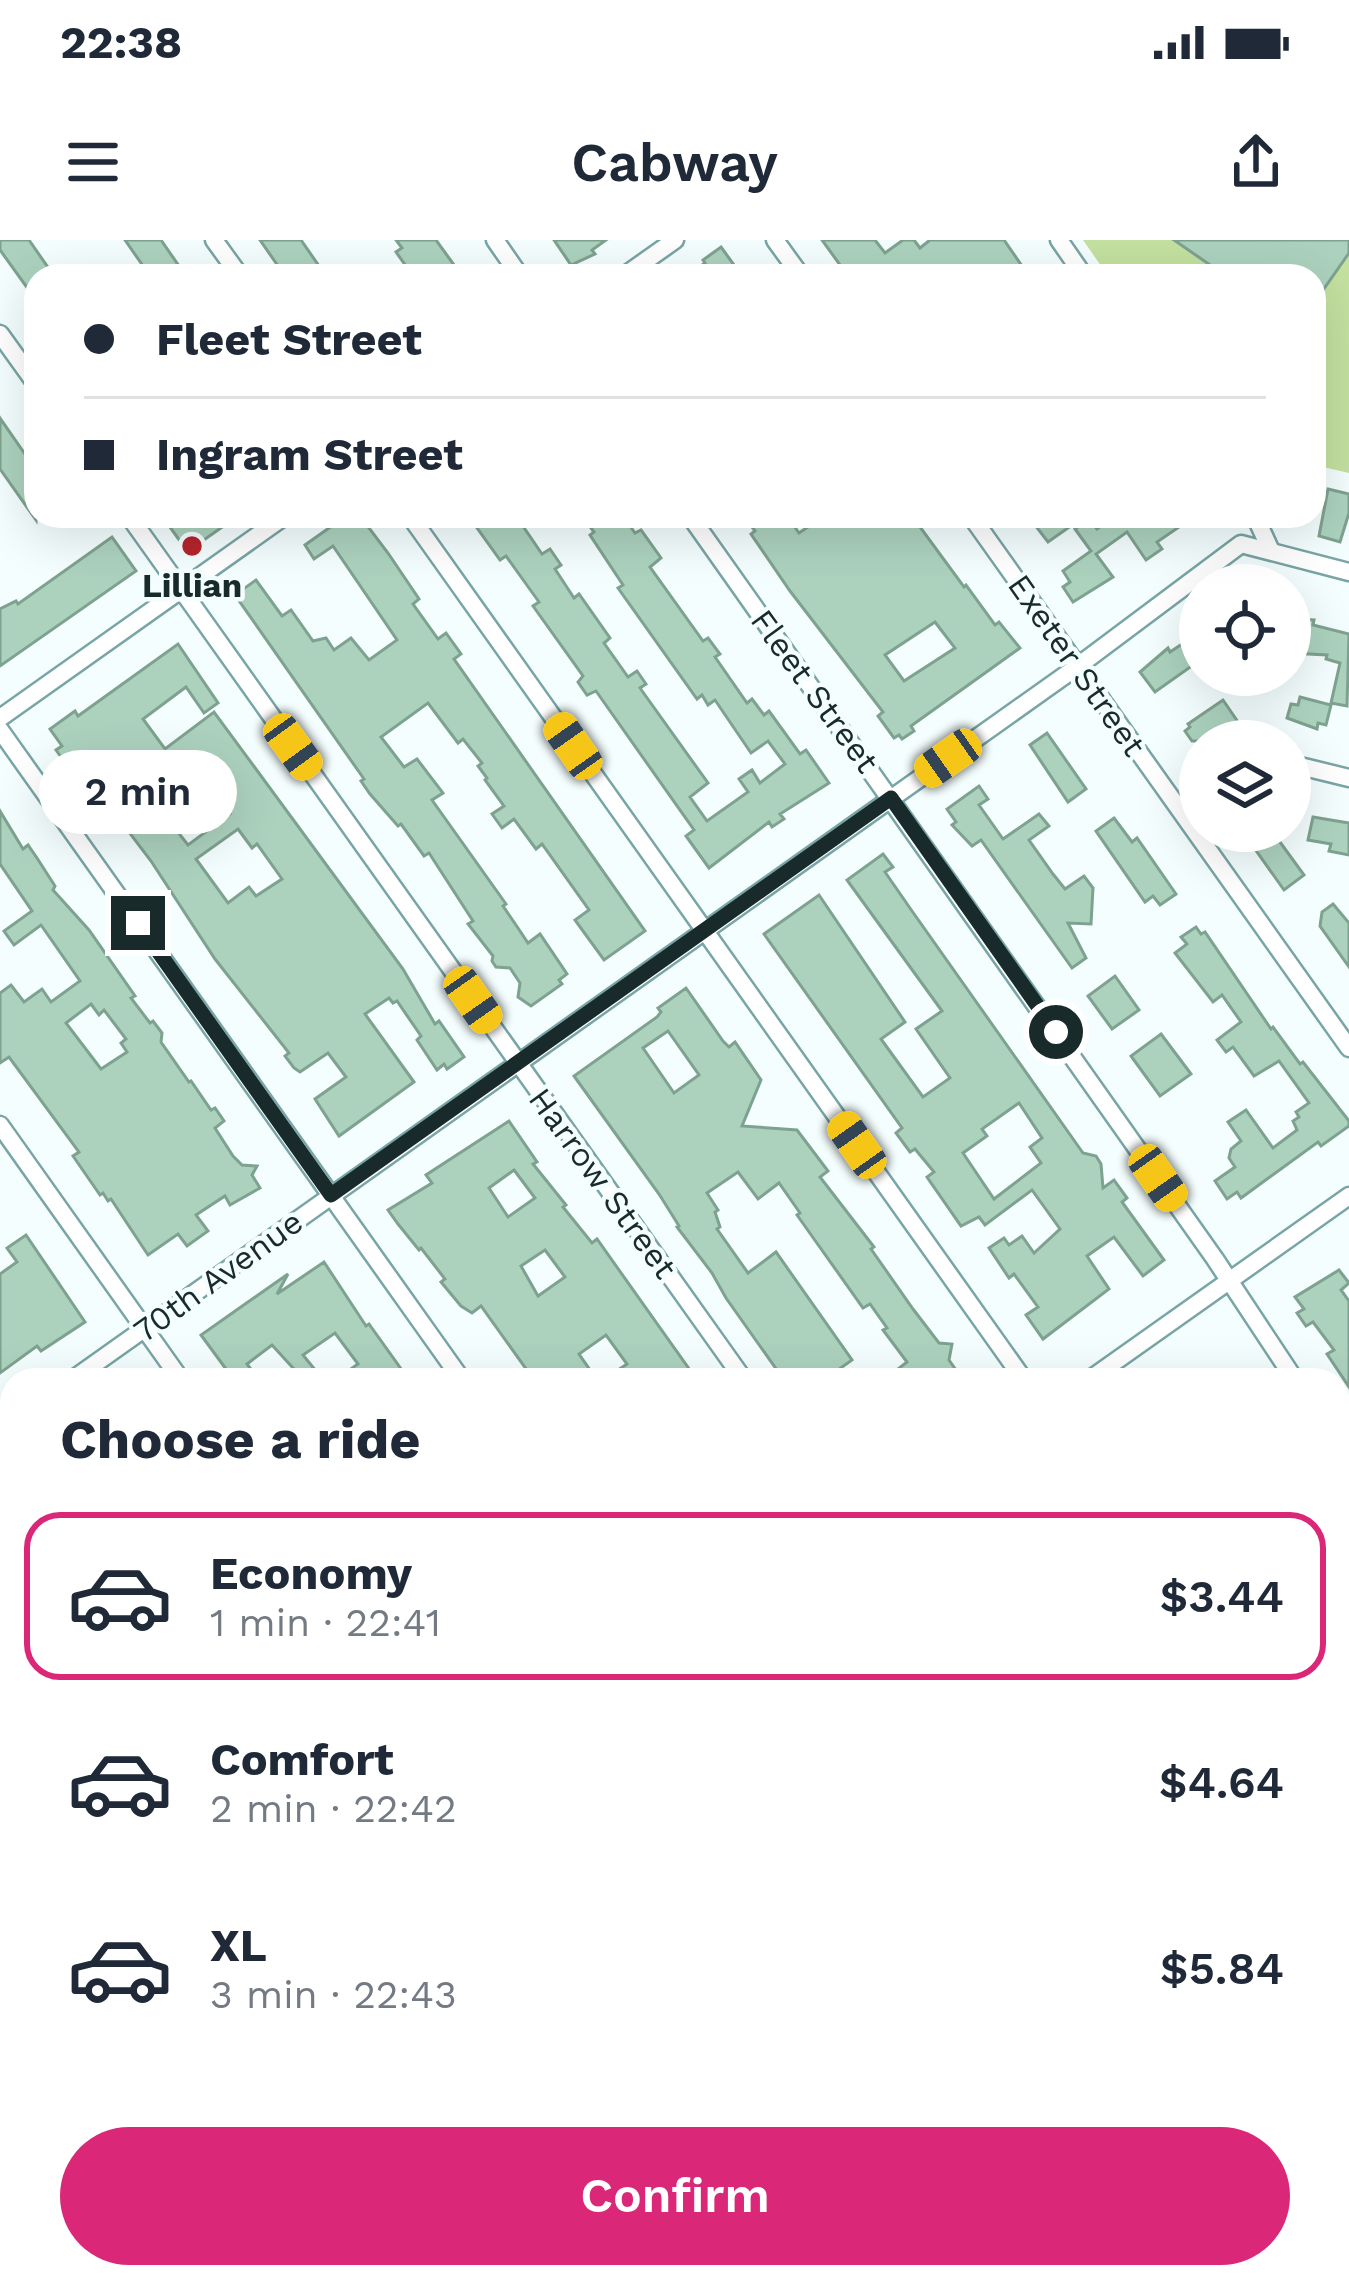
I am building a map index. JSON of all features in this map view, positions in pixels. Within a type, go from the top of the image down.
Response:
[{"type":"street","points":[[641,264],[675,240]]},
{"type":"street","points":[[0,334],[24,368]]},
{"type":"street","name":"Harrow Street","points":[[138,528],[735,1368]]},
{"type":"street","points":[[0,718],[268,528]]},
{"type":"street","points":[[419,528],[1015,1368]]},
{"type":"street","name":"Fleet Street","points":[[699,528],[1287,1368]]},
{"type":"street","name":"Exeter Street","points":[[980,528],[1179,800]]},
{"type":"street","points":[[1260,528],[1271,551],[1349,572]]},
{"type":"street","name":"70th Avenue","points":[[89,1368],[1078,666],[1241,544],[1271,551]]},
{"type":"street","points":[[0,730],[454,1368]]},
{"type":"street","points":[[1311,769],[1349,778]]},
{"type":"street","name":"Exeter Street","points":[[1216,852],[1349,1048]]},
{"type":"street","points":[[0,1125],[173,1368]]},
{"type":"street","points":[[1106,1368],[1349,1196]]},
{"type":"green space","points":[[1083,240],[1349,240],[1349,473],[1326,468],[1326,264],[1100,264]]},
{"type":"building","points":[[0,240],[29,240],[46,264],[24,264],[24,283],[0,250]]},
{"type":"building","points":[[125,240],[161,240],[178,264],[142,264]]},
{"type":"building","points":[[260,240],[301,240],[318,264],[277,264]]},
{"type":"building","points":[[396,240],[436,240],[453,264],[404,264],[396,252],[402,248]]},
{"type":"building","points":[[554,240],[606,240],[592,250],[595,254],[570,264]]},
{"type":"building","points":[[822,240],[875,240],[885,253],[903,240],[914,240],[920,248],[930,240],[1004,240],[1021,264],[839,264]]},
{"type":"building","points":[[1174,240],[1349,240],[1349,253],[1326,286],[1326,264],[1209,264]]},
{"type":"building","points":[[721,247],[733,264],[704,264]]},
{"type":"building","points":[[0,418],[24,453],[24,503],[0,469]]},
{"type":"building","points":[[1328,489],[1349,494],[1340,542],[1319,536],[1321,528],[1326,528]]},
{"type":"building","points":[[171,528],[221,528],[191,549],[185,548]]},
{"type":"building","points":[[329,528],[369,528],[419,599],[413,604],[438,639],[446,633],[461,654],[454,659],[645,931],[604,960],[575,920],[589,910],[542,844],[536,849],[514,819],[502,828],[492,814],[504,806],[485,780],[478,766],[482,763],[463,739],[458,743],[428,703],[381,737],[404,767],[417,759],[443,793],[432,800],[528,943],[540,934],[567,974],[559,980],[562,984],[531,1006],[518,997],[520,983],[510,968],[496,967],[429,853],[424,856],[401,824],[370,794],[235,595],[256,580],[282,616],[291,610],[313,641],[326,638],[334,650],[351,638],[369,660],[397,640],[333,546],[314,559],[305,545]]},
{"type":"building","points":[[477,528],[524,528],[542,554],[550,549],[561,565],[555,569],[574,598],[579,594],[610,638],[604,643],[628,677],[637,671],[646,684],[640,688],[708,783],[690,797],[707,821],[748,792],[739,779],[752,770],[760,783],[785,764],[768,741],[751,753],[715,700],[708,705],[702,695],[697,699],[618,588],[623,585],[590,535],[591,528],[641,530],[661,558],[650,567],[703,641],[708,638],[720,654],[715,657],[747,703],[752,699],[764,715],[769,711],[800,754],[806,750],[829,783],[709,868],[686,836],[694,830],[596,691],[587,695],[578,682],[583,676],[533,606],[539,602],[506,556],[500,560]]},
{"type":"building","points":[[753,528],[795,528],[799,533],[806,528],[921,528],[995,625],[999,622],[1020,648],[911,726],[914,731],[894,738],[878,716],[883,712],[751,534]],"holes":[[[935,622],[955,648],[904,681],[885,655]]]},
{"type":"building","points":[[1037,528],[1068,528],[1048,542]]},
{"type":"building","points":[[1177,528],[1157,542],[1162,549],[1146,560],[1127,532],[1096,554],[1113,577],[1073,602],[1063,587],[1070,582],[1063,571],[1091,551],[1075,529]]},
{"type":"building","points":[[112,537],[136,571],[0,666],[0,609],[18,604]]},
{"type":"building","points":[[1311,620],[1313,625],[1349,634],[1347,706],[1331,703],[1340,663],[1326,659],[1327,655],[1311,654]]},
{"type":"building","points":[[178,644],[218,703],[204,713],[186,687],[143,719],[165,749],[214,712],[403,969],[435,1024],[439,1021],[464,1057],[437,1070],[417,1040],[421,1036],[397,1001],[389,998],[365,1014],[414,1082],[339,1136],[315,1099],[346,1077],[328,1053],[300,1072],[294,1068],[285,1056],[289,1053],[215,959],[151,861],[72,759],[66,764],[56,750],[62,746],[50,729],[75,711],[78,716]],"holes":[[[205,768],[223,793],[218,797],[230,814],[188,845],[155,803]],[[238,829],[252,848],[257,844],[282,879],[256,896],[249,887],[228,903],[196,859]]]},
{"type":"building","points":[[1179,646],[1179,675],[1155,692],[1140,672],[1168,648],[1170,652]]},
{"type":"building","points":[[1300,697],[1331,705],[1326,725],[1318,723],[1317,729],[1311,727],[1311,720],[1287,718],[1291,704],[1298,705]]},
{"type":"building","points":[[1223,700],[1237,720],[1194,720]]},
{"type":"building","points":[[1047,733],[1086,789],[1068,802],[1030,745]]},
{"type":"building","points":[[979,786],[988,799],[979,805],[1003,839],[1039,814],[1049,826],[1029,840],[1053,874],[1065,889],[1084,876],[1093,888],[1091,924],[1068,923],[1086,958],[1072,968],[981,840],[972,846],[952,825],[956,822],[947,809]]},
{"type":"building","points":[[0,811],[23,849],[28,845],[37,858],[53,890],[89,930],[135,996],[131,998],[162,1033],[161,1042],[189,1082],[224,1121],[215,1128],[233,1156],[242,1165],[257,1166],[252,1175],[260,1188],[230,1205],[225,1196],[196,1215],[208,1231],[187,1246],[178,1234],[148,1255],[111,1199],[100,1195],[73,1156],[79,1152],[9,1057],[0,1063],[0,993],[11,985],[24,1002],[42,989],[51,1002],[80,981],[41,925],[14,945],[4,931],[32,911],[0,864]],"holes":[[[91,1004],[99,1015],[104,1010],[126,1039],[121,1043],[127,1052],[101,1069],[66,1023]]]},
{"type":"building","points":[[1313,817],[1349,823],[1349,855],[1329,851],[1331,844],[1311,841]]},
{"type":"building","points":[[1114,818],[1132,842],[1137,838],[1176,894],[1160,905],[1153,896],[1145,902],[1096,831]]},
{"type":"building","points":[[1257,852],[1287,852],[1304,875],[1284,890]]},
{"type":"building","points":[[883,854],[893,867],[885,872],[912,911],[1083,1153],[1096,1156],[1103,1188],[1114,1180],[1127,1198],[1122,1202],[1164,1260],[1143,1276],[1114,1237],[1087,1256],[1109,1289],[1043,1339],[1026,1315],[1038,1307],[1014,1274],[1009,1278],[989,1248],[1004,1238],[1009,1245],[1022,1236],[1034,1253],[1060,1229],[1032,1190],[985,1225],[979,1217],[961,1226],[927,1177],[934,1172],[896,1133],[902,1128],[764,934],[819,895],[905,1022],[881,1039],[923,1097],[950,1078],[916,1029],[942,1011],[847,880]],"holes":[[[1019,1103],[1042,1138],[1030,1147],[1041,1163],[994,1199],[963,1153],[987,1136],[982,1129]]]},
{"type":"building","points":[[1333,904],[1349,923],[1349,967],[1320,926],[1322,912]]},
{"type":"building","points":[[1196,927],[1201,934],[1205,932],[1271,1029],[1349,1121],[1349,1126],[1321,1146],[1318,1142],[1241,1198],[1237,1192],[1227,1199],[1215,1181],[1235,1167],[1229,1158],[1231,1149],[1241,1141],[1228,1122],[1246,1110],[1273,1148],[1297,1130],[1296,1112],[1309,1103],[1279,1061],[1254,1076],[1233,1047],[1226,1052],[1217,1040],[1241,1022],[1222,995],[1213,1002],[1175,953],[1187,944],[1181,937]]},
{"type":"building","points":[[1115,976],[1139,1010],[1112,1029],[1088,996]]},
{"type":"building","points":[[686,988],[723,1041],[729,1047],[735,1042],[761,1080],[742,1126],[797,1130],[828,1171],[820,1177],[874,1247],[871,1249],[913,1309],[939,1343],[952,1344],[949,1360],[955,1368],[899,1368],[907,1362],[883,1330],[887,1328],[870,1304],[863,1308],[779,1183],[758,1199],[738,1172],[707,1193],[718,1210],[717,1229],[748,1273],[776,1252],[852,1360],[841,1368],[776,1368],[574,1076],[661,1012],[658,1008]],"holes":[[[668,1031],[699,1075],[674,1093],[643,1048]]]},
{"type":"building","points":[[1161,1034],[1191,1074],[1160,1096],[1131,1056]]},
{"type":"building","points":[[509,1121],[537,1162],[533,1164],[566,1205],[563,1207],[592,1243],[597,1239],[688,1368],[621,1368],[627,1364],[606,1335],[579,1354],[589,1368],[525,1368],[481,1306],[472,1313],[461,1306],[441,1282],[445,1279],[388,1210],[432,1183],[426,1175]],"holes":[[[514,1170],[535,1198],[508,1217],[489,1188]],[[545,1250],[565,1277],[538,1296],[521,1266]]]},
{"type":"building","points":[[26,1235],[85,1322],[41,1351],[37,1346],[0,1368],[0,1274],[17,1262],[7,1248]]},
{"type":"building","points":[[324,1262],[400,1368],[352,1368],[358,1364],[335,1333],[303,1355],[314,1368],[293,1368],[272,1345],[247,1364],[250,1368],[225,1368],[201,1335],[288,1274],[277,1294]]},
{"type":"building","points":[[1339,1270],[1349,1283],[1341,1290],[1349,1301],[1349,1368],[1336,1368],[1327,1354],[1334,1350],[1313,1322],[1306,1326],[1297,1313],[1304,1309],[1295,1297]]},
{"type":"place","name":"Lillian","points":[[192,546]]},
{"type":"route","points":[[138,923],[331,1195],[891,798],[1056,1032]]}]
